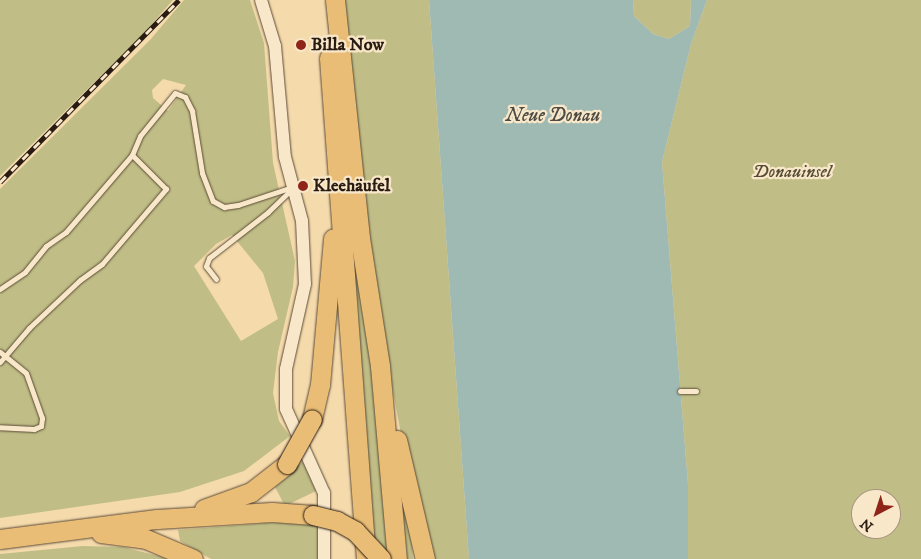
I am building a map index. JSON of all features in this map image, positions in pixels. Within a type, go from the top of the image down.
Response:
[{"type":"highway","points":[[323,0],[366,559]]},
{"type":"highway","points":[[335,0],[360,238],[380,366],[397,559]]},
{"type":"highway","points":[[157,519],[242,497],[268,481],[287,464],[312,419],[320,385],[337,163]]},
{"type":"highway","points":[[380,366],[425,559]]},
{"type":"highway","points":[[0,539],[74,532],[116,523],[272,512],[313,515],[338,521],[355,531],[381,559]]},
{"type":"highway","points":[[74,532],[146,539],[193,559]]},
{"type":"street","points":[[261,0],[275,46],[285,157],[302,220],[305,284],[286,369],[285,402],[324,493],[324,559]]},
{"type":"lane","points":[[0,289],[25,272],[46,246],[66,232],[132,155],[140,136],[151,121],[171,97],[178,94],[185,97],[192,111],[202,173],[213,201],[224,207],[238,205],[294,187]]},
{"type":"lane","points":[[0,362],[2,354],[80,280],[102,264],[166,189],[148,174],[132,155]]},
{"type":"lane","points":[[216,278],[206,266],[209,258],[268,212],[294,187]]},
{"type":"lane","points":[[0,427],[34,430],[41,426],[42,418],[26,373],[2,354]]},
{"type":"lane","points":[[680,392],[696,391]]},
{"type":"green space","points":[[0,0],[173,0],[146,31],[0,176]]},
{"type":"green space","points":[[184,0],[250,0],[264,43],[273,163],[295,261],[293,287],[278,352],[273,393],[279,421],[290,436],[244,471],[180,492],[0,518],[0,189],[150,40]],"holes":[[[163,79],[186,85],[168,111],[153,98],[152,90]],[[232,235],[263,273],[278,319],[241,341],[194,266],[216,244]]]},
{"type":"green space","points":[[343,0],[429,0],[469,559],[434,559],[401,434],[373,286]]},
{"type":"green space","points":[[633,0],[691,0],[690,26],[669,39],[653,34],[634,16]]},
{"type":"green space","name":"Donauinsel","points":[[707,0],[921,0],[921,559],[688,559],[688,484],[662,162],[691,44]]},
{"type":"green space","points":[[340,102],[381,420],[390,556],[369,529]]},
{"type":"green space","points":[[303,461],[316,491],[285,506],[275,487]]},
{"type":"green space","points":[[398,466],[409,512],[413,559],[404,559]]},
{"type":"green space","points":[[306,520],[320,527],[318,559],[211,559],[180,541],[178,530]]},
{"type":"green space","points":[[83,546],[123,547],[170,559],[0,559],[0,554]]},
{"type":"water","name":"Neue Donau","points":[[429,0],[633,0],[634,16],[653,34],[669,39],[690,26],[691,0],[707,0],[691,44],[662,162],[688,484],[688,559],[469,559]]},
{"type":"railway","points":[[0,182],[179,0]]},
{"type":"place","name":"Billa Now","points":[[301,45]]},
{"type":"place","name":"Kleehäufel","points":[[303,186]]}]
